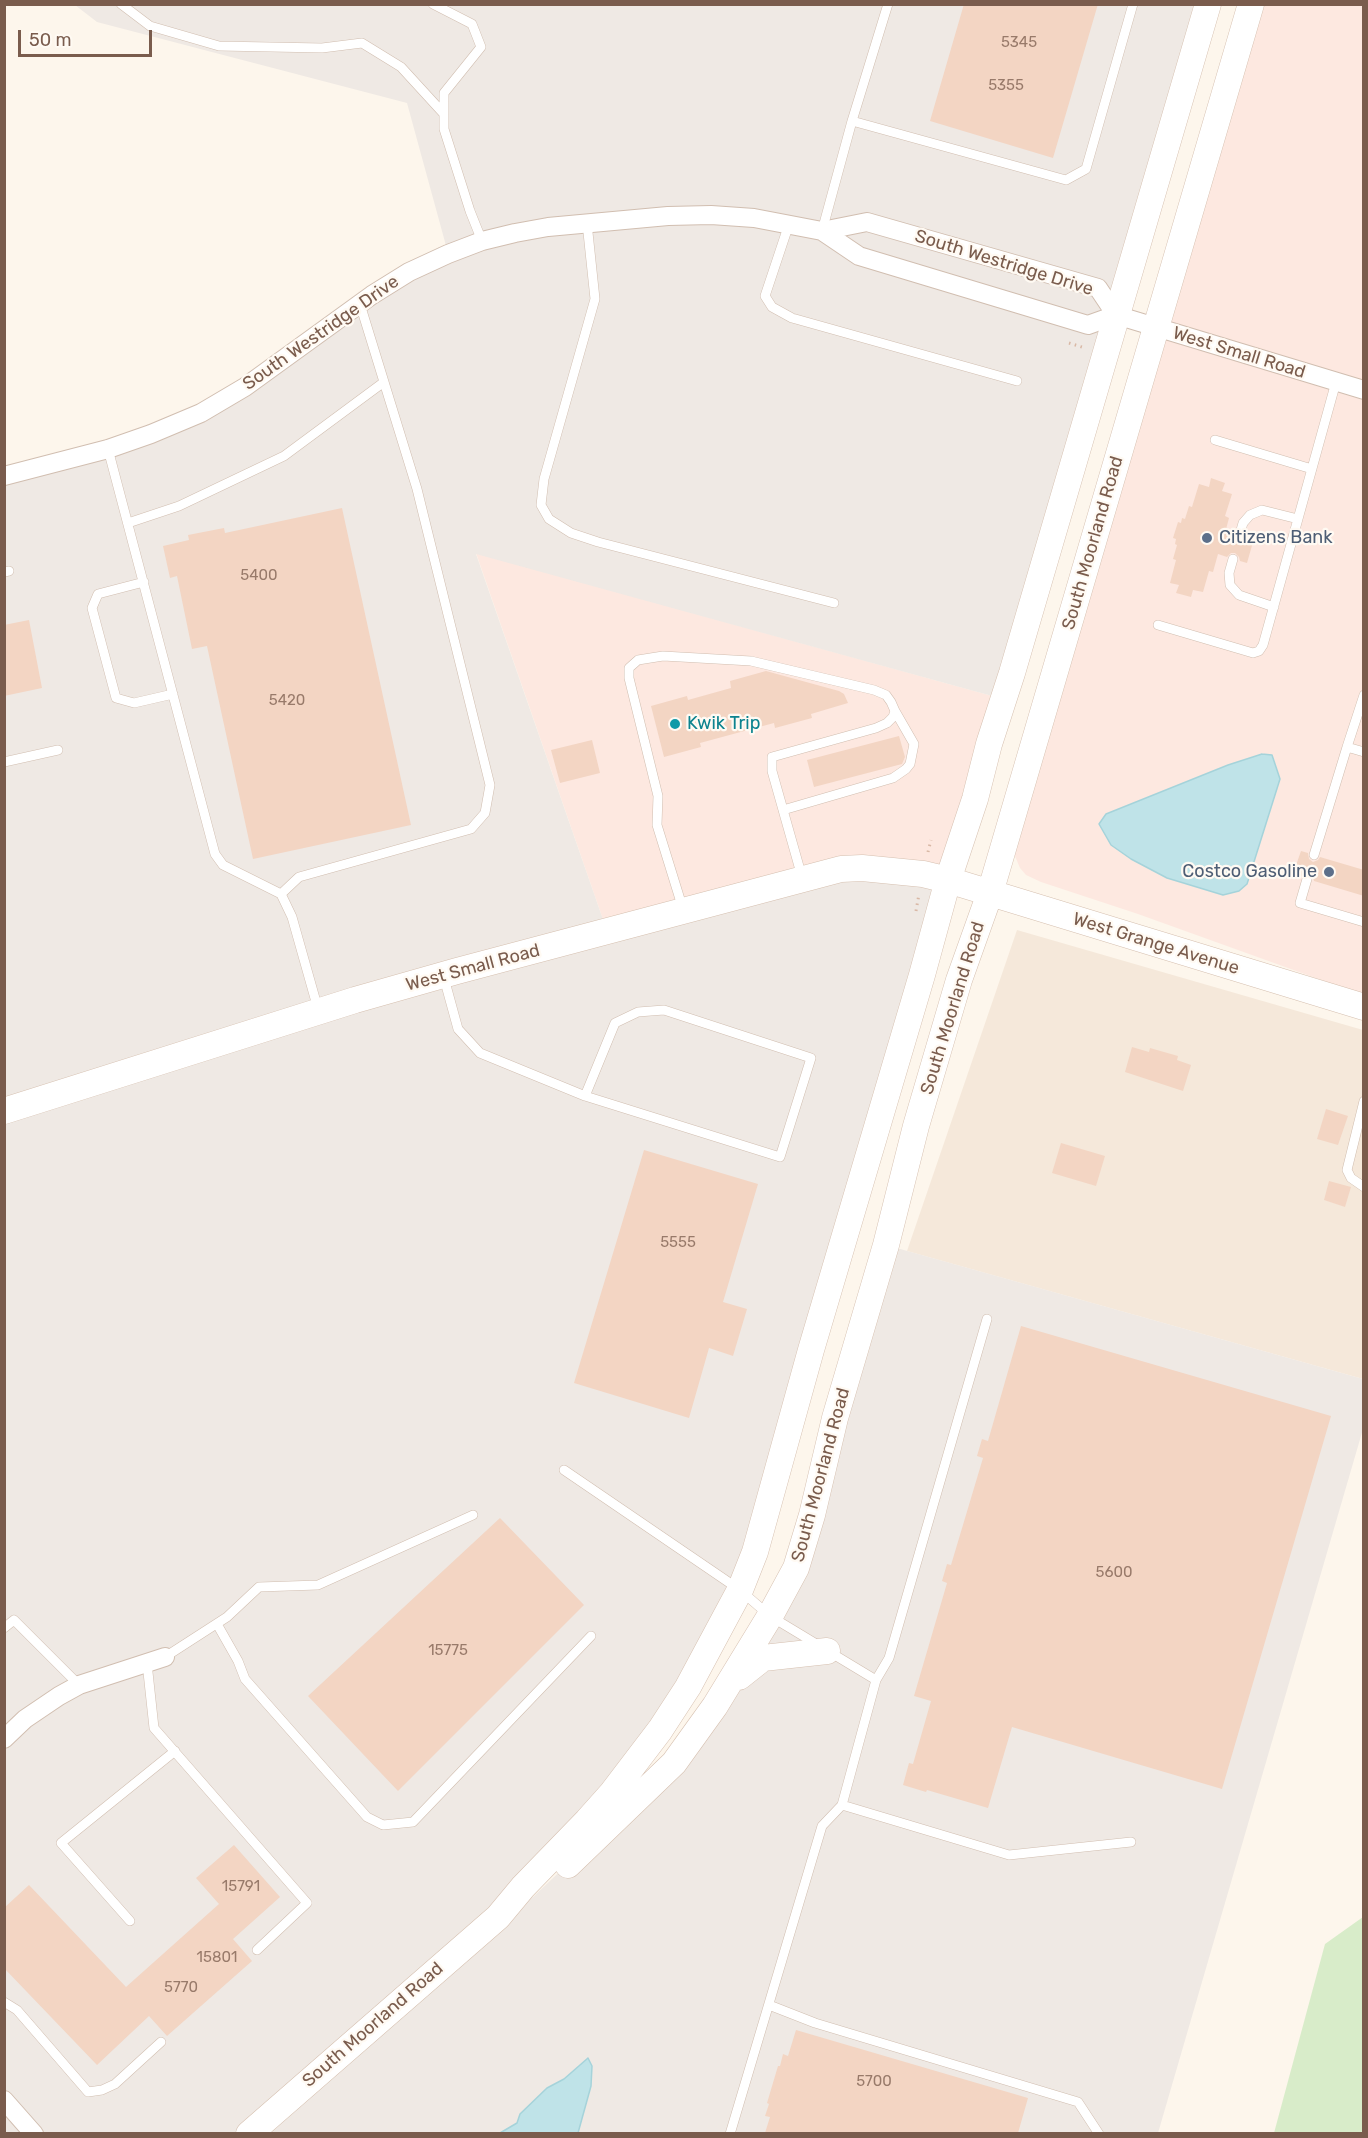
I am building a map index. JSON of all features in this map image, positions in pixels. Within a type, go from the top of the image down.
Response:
[{"type":"main road","name":"South Moorland Road","points":[[249,2133],[498,1917],[523,1887],[612,1793],[660,1730],[688,1687],[740,1590],[755,1552],[811,1350],[948,880],[975,799],[989,744],[1012,673],[1208,4]]},
{"type":"main road","name":"South Moorland Road","points":[[498,1917],[533,1897],[674,1763],[715,1706],[770,1616],[796,1568],[812,1515],[835,1418],[886,1245],[916,1126],[959,980],[990,892],[1251,4]]},
{"type":"main road","name":"West Small Road","points":[[4,1111],[443,975],[841,869],[862,868],[923,874],[948,880]]},
{"type":"main road","name":"West Grange Avenue","points":[[948,880],[1364,1008]]},
{"type":"main road","points":[[725,1688],[763,1658],[826,1651]]},
{"type":"street","name":"South Westridge Drive","points":[[4,476],[108,449],[151,434],[201,412],[245,387],[360,304],[409,272],[448,254],[482,242],[526,231],[668,216],[711,214],[754,218],[822,231],[859,256],[1088,325],[1116,315],[1098,288],[867,222],[822,231]]},
{"type":"street","name":"West Small Road","points":[[1116,315],[1156,329],[1364,390]]},
{"type":"street","points":[[4,1739],[34,1713],[79,1685],[156,1660]]},
{"type":"street","points":[[4,2100],[34,2133]]},
{"type":"lane","points":[[121,4],[150,26],[219,46],[322,48],[362,43],[401,67],[444,114]]},
{"type":"lane","points":[[434,4],[472,24],[482,47],[444,93],[444,129],[482,242]]},
{"type":"lane","points":[[822,231],[852,121],[888,4]]},
{"type":"lane","points":[[852,121],[1066,180],[1086,169],[1133,4]]},
{"type":"lane","points":[[587,224],[595,299],[544,479],[541,505],[549,519],[570,533],[598,542],[834,603]]},
{"type":"lane","points":[[789,224],[765,296],[772,307],[792,318],[1017,381]]},
{"type":"lane","points":[[281,894],[299,877],[471,830],[485,813],[490,785],[417,489],[360,304]]},
{"type":"lane","points":[[128,523],[179,507],[284,456],[384,382]]},
{"type":"lane","points":[[1158,626],[1253,653],[1259,651],[1263,645],[1274,607],[1336,382]]},
{"type":"lane","points":[[1215,440],[1312,469]]},
{"type":"lane","points":[[108,449],[215,854],[223,865],[281,894],[292,917],[319,1012]]},
{"type":"lane","points":[[1239,537],[1243,523],[1250,515],[1262,510],[1298,519]]},
{"type":"lane","points":[[1233,559],[1229,573],[1230,585],[1239,595],[1274,607]]},
{"type":"lane","points":[[144,582],[98,594],[92,608],[116,698],[134,703],[173,694]]},
{"type":"lane","points":[[683,911],[657,825],[658,796],[629,678],[629,668],[638,660],[663,656],[751,661],[874,690],[886,695],[914,744],[910,764],[906,769],[893,778],[783,810]]},
{"type":"lane","points":[[1314,855],[1364,695]]},
{"type":"lane","points":[[802,879],[772,771],[772,757],[876,728],[887,723],[893,717],[894,711]]},
{"type":"lane","points":[[1347,747],[1364,752]]},
{"type":"lane","points":[[4,762],[58,750]]},
{"type":"lane","points":[[1307,879],[1300,903],[1364,922]]},
{"type":"lane","points":[[443,975],[458,1029],[480,1053],[585,1096],[780,1157],[811,1058],[664,1010],[638,1012],[615,1023],[585,1096]]},
{"type":"lane","points":[[1364,1101],[1347,1170],[1351,1178],[1364,1187]]},
{"type":"lane","points":[[730,2133],[822,1826],[842,1805],[876,1680],[889,1658],[987,1319]]},
{"type":"lane","points":[[564,1470],[740,1590],[770,1616],[876,1680]]},
{"type":"lane","points":[[257,1950],[307,1903],[154,1728],[156,1660],[227,1617],[259,1587],[318,1585],[473,1515]]},
{"type":"lane","points":[[4,1628],[14,1620],[79,1685]]},
{"type":"lane","points":[[217,1624],[245,1678],[367,1817],[383,1825],[413,1822],[591,1636]]},
{"type":"lane","points":[[130,1921],[61,1843],[175,1751]]},
{"type":"lane","points":[[842,1805],[1009,1855],[1131,1842]]},
{"type":"lane","points":[[4,2002],[17,2010],[88,2092],[102,2090],[115,2084],[161,2042]]},
{"type":"lane","points":[[769,2005],[815,2023],[1078,2102],[1099,2133]]},
{"type":"shaded area","points":[[75,5],[1208,5],[1003,699],[476,554],[607,931],[829,871],[948,880],[755,1552],[688,1687],[493,1922],[533,1897],[674,1763],[770,1616],[886,1245],[1363,1379],[1363,1429],[1158,2133],[5,2134],[5,476],[151,434],[448,253],[407,103],[97,22]]},
{"type":"shaded area","points":[[1262,5],[1363,5],[1363,995],[1138,914],[1041,882],[1026,875],[1015,856],[1015,849]]},
{"type":"shaded area","points":[[476,553],[1003,699],[948,880],[607,931]]},
{"type":"shaded area","points":[[1017,930],[1363,1030],[1363,1379],[907,1251]]},
{"type":"green space","points":[[1363,1917],[1363,2133],[1274,2133],[1325,1944]]},
{"type":"water","points":[[1262,754],[1272,755],[1280,779],[1247,884],[1239,891],[1223,895],[1167,878],[1131,859],[1111,845],[1099,824],[1106,814],[1228,765]]},
{"type":"water","points":[[588,2058],[592,2066],[591,2086],[578,2133],[500,2133],[517,2123],[520,2114],[547,2088],[564,2079]]},
{"type":"building","points":[[964,4],[1098,4],[1053,158],[930,121]]},
{"type":"building","name":"Citizens Bank","points":[[1211,478],[1225,483],[1222,491],[1232,494],[1225,516],[1229,518],[1225,533],[1232,536],[1237,543],[1245,539],[1253,542],[1247,563],[1240,561],[1235,553],[1227,557],[1218,554],[1213,572],[1209,571],[1203,592],[1193,590],[1191,597],[1176,593],[1179,585],[1170,583],[1177,545],[1175,544],[1176,539],[1173,538],[1178,522],[1181,523],[1182,518],[1185,519],[1189,506],[1192,507],[1199,484],[1209,487]]},
{"type":"building","points":[[342,508],[411,825],[253,859],[207,646],[192,649],[177,576],[170,578],[163,546],[189,540],[188,535],[224,528],[225,533]]},
{"type":"building","points":[[29,620],[42,688],[4,696],[4,625]]},
{"type":"building","name":"Kwik Trip","points":[[766,671],[839,691],[844,694],[848,703],[811,714],[812,718],[775,728],[774,723],[700,743],[701,747],[664,757],[651,706],[687,696],[688,700],[731,688],[730,681]]},
{"type":"building","name":"Kwik Trip","points":[[899,736],[905,757],[902,764],[814,787],[807,760]]},
{"type":"building","points":[[592,740],[600,773],[560,783],[551,750]]},
{"type":"building","name":"Costco Gasoline","points":[[1301,851],[1308,853],[1309,859],[1313,862],[1320,857],[1364,870],[1364,896],[1314,881],[1309,873],[1301,877],[1293,874]]},
{"type":"building","points":[[1132,1047],[1149,1052],[1150,1048],[1178,1056],[1177,1060],[1191,1065],[1183,1091],[1125,1072]]},
{"type":"building","points":[[1326,1109],[1348,1116],[1338,1145],[1317,1139]]},
{"type":"building","points":[[1061,1143],[1105,1156],[1096,1186],[1052,1173]]},
{"type":"building","points":[[644,1150],[758,1184],[723,1302],[747,1309],[733,1356],[709,1348],[689,1418],[574,1383]]},
{"type":"building","points":[[1329,1181],[1351,1187],[1345,1207],[1324,1200]]},
{"type":"building","points":[[1021,1326],[1331,1416],[1222,1789],[1012,1727],[988,1808],[903,1785],[909,1763],[913,1764],[931,1701],[914,1696],[947,1583],[942,1581],[947,1564],[951,1565],[983,1458],[977,1456],[982,1439],[988,1441]]},
{"type":"building","points":[[500,1518],[584,1605],[398,1791],[308,1696]]},
{"type":"building","points":[[234,1845],[280,1897],[233,1939],[252,1961],[167,2036],[149,2016],[97,2065],[4,1968],[4,1908],[29,1885],[126,1987],[219,1904],[196,1878]]},
{"type":"building","points":[[796,2030],[1028,2098],[1018,2133],[765,2133],[770,2117],[765,2116],[769,2104],[767,2103],[778,2066],[780,2066],[783,2054],[788,2056]]},
{"type":"place","name":"Citizens Bank","points":[[1207,538]]},
{"type":"place","name":"Kwik Trip","points":[[675,724]]},
{"type":"place","name":"Costco Gasoline","points":[[1329,872]]}]
